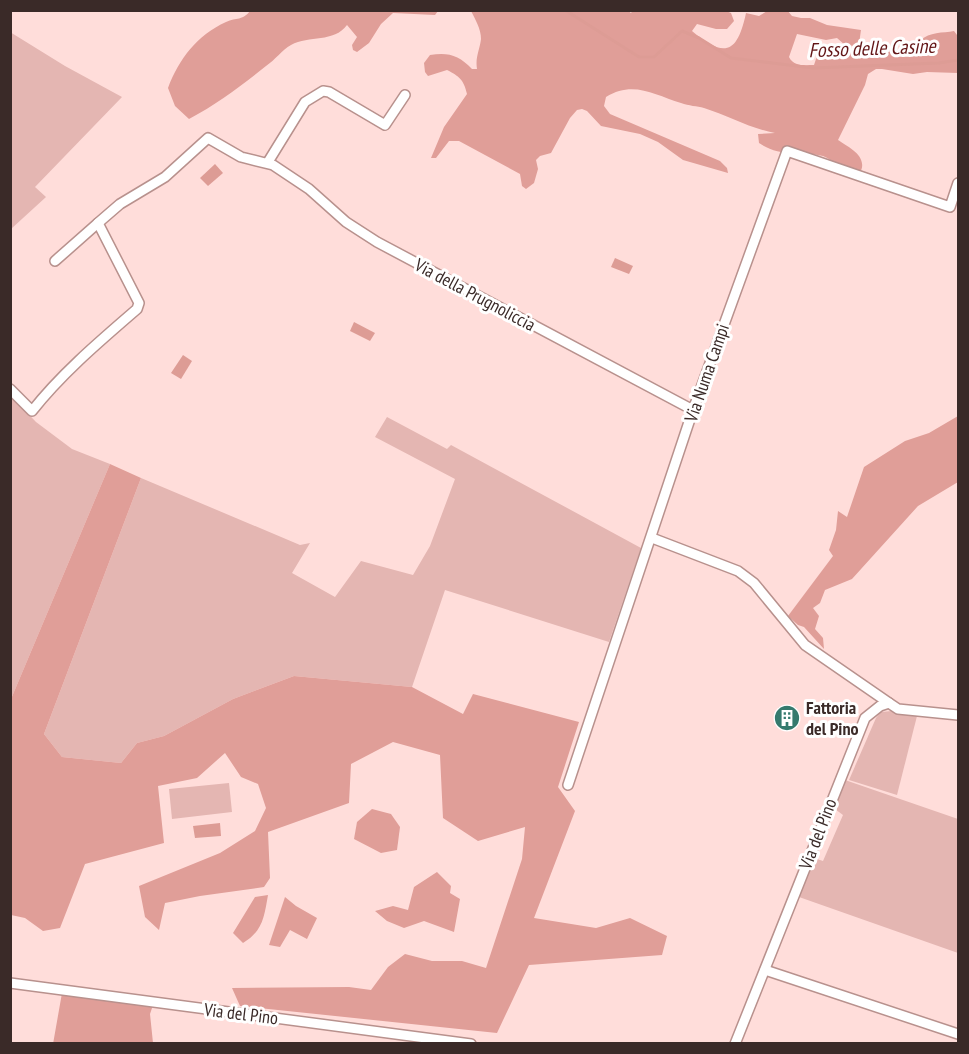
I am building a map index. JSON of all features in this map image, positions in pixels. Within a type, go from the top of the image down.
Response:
[{"type":"street","points":[[268,162],[305,102],[323,91],[329,92],[386,125],[405,95]]},
{"type":"street","name":"Via della Prugnoliccia","points":[[55,261],[120,204],[165,177],[208,138],[241,157],[268,162],[309,189],[346,222],[377,242],[693,410]]},
{"type":"street","name":"Via Numa Campi","points":[[568,785],[693,410],[787,151],[950,207],[958,183]]},
{"type":"street","points":[[10,389],[32,411],[88,352],[137,309],[139,303],[98,223]]},
{"type":"street","points":[[652,538],[738,571],[754,584],[805,645],[898,709],[958,715]]},
{"type":"street","name":"Via del Pino","points":[[735,1044],[858,730],[865,718],[880,706],[889,703]]},
{"type":"street","points":[[765,970],[958,1034]]},
{"type":"street","name":"Via del Pino","points":[[10,983],[471,1044]]},
{"type":"shaded area","points":[[438,10],[435,15],[393,13],[381,24],[369,43],[357,52],[353,50],[352,45],[357,37],[347,25],[342,31],[328,37],[291,45],[238,88],[189,119],[175,106],[168,88],[178,67],[190,49],[206,34],[226,22],[242,18],[250,11]]},
{"type":"shaded area","points":[[627,10],[631,13],[633,10],[726,11],[731,13],[734,21],[727,29],[716,29],[697,24],[692,31],[720,48],[727,48],[738,38],[746,13],[759,16],[767,11],[787,10],[792,16],[810,18],[827,25],[861,30],[859,44],[855,46],[845,45],[837,38],[826,40],[797,34],[789,57],[797,64],[803,65],[814,65],[817,56],[839,51],[907,54],[928,36],[954,31],[957,35],[958,73],[913,74],[876,69],[868,74],[865,85],[838,140],[860,157],[862,167],[860,173],[846,172],[823,156],[775,151],[759,143],[758,134],[775,133],[704,108],[635,89],[616,92],[606,97],[604,106],[610,114],[720,161],[727,168],[728,173],[683,160],[658,142],[640,134],[601,126],[587,111],[582,109],[577,110],[570,118],[551,153],[540,156],[536,160],[538,169],[534,183],[526,189],[522,186],[520,174],[459,141],[449,141],[436,158],[431,158],[444,127],[467,94],[463,82],[455,74],[447,70],[428,76],[424,63],[430,55],[448,54],[462,60],[472,69],[477,69],[481,35],[471,11]]},
{"type":"shaded area","points":[[10,32],[122,97],[35,187],[46,197],[11,229]]},
{"type":"shaded area","points":[[215,164],[223,173],[208,186],[200,178]]},
{"type":"shaded area","points":[[615,258],[633,266],[629,274],[611,267]]},
{"type":"shaded area","points":[[354,322],[375,333],[370,341],[350,331]]},
{"type":"shaded area","points":[[183,355],[192,361],[181,379],[171,373]]},
{"type":"shaded area","points":[[11,396],[36,422],[72,449],[110,464],[11,699]]},
{"type":"shaded area","points":[[958,416],[958,482],[918,506],[852,579],[825,590],[820,603],[813,608],[819,616],[815,629],[823,638],[824,649],[804,627],[788,616],[833,556],[829,550],[836,530],[838,511],[847,517],[864,467],[905,441],[929,433]]},
{"type":"shaded area","points":[[387,417],[447,449],[451,445],[641,548],[609,642],[445,590],[412,687],[294,676],[233,699],[164,736],[137,743],[121,763],[62,757],[44,734],[141,478],[300,545],[310,543],[292,573],[335,597],[361,561],[413,575],[430,546],[455,479],[375,437]]},
{"type":"shaded area","points":[[110,464],[141,478],[44,734],[62,757],[121,763],[137,743],[164,736],[233,699],[294,676],[412,687],[463,714],[473,694],[579,722],[558,787],[575,811],[534,918],[596,928],[630,918],[667,936],[662,955],[529,965],[497,1033],[240,1006],[232,988],[349,987],[371,990],[388,967],[405,954],[432,961],[462,961],[486,968],[522,859],[525,827],[478,841],[443,818],[440,755],[393,742],[351,764],[349,803],[268,832],[270,878],[264,887],[165,903],[159,930],[145,917],[139,886],[220,853],[255,831],[266,808],[258,784],[241,777],[225,753],[197,778],[158,786],[164,843],[85,864],[60,928],[43,931],[25,918],[11,915],[11,699]]},
{"type":"shaded area","points":[[892,711],[917,716],[897,795],[849,780],[876,718],[881,712]]},
{"type":"shaded area","points":[[845,780],[958,819],[958,953],[799,897],[814,858],[823,861],[843,815],[835,809]]},
{"type":"shaded area","points":[[229,783],[232,812],[172,819],[169,789]]},
{"type":"shaded area","points":[[372,809],[391,814],[400,827],[397,850],[381,853],[354,839],[357,822]]},
{"type":"shaded area","points":[[220,823],[221,836],[195,838],[193,826]]},
{"type":"shaded area","points":[[437,872],[451,886],[450,893],[460,899],[454,932],[424,921],[404,928],[387,921],[375,911],[393,906],[408,910],[414,887]]},
{"type":"shaded area","points":[[268,895],[264,917],[259,928],[243,943],[233,933],[255,897]]},
{"type":"shaded area","points":[[285,897],[317,918],[307,939],[290,930],[280,947],[269,945]]},
{"type":"shaded area","points":[[62,993],[154,1002],[150,1014],[153,1043],[53,1044]]},
{"type":"waterway","name":"Fosso delle Casine","points":[[565,10],[639,57],[654,57],[682,31],[699,38],[731,58],[813,68],[939,63],[958,60]]},
{"type":"place","name":"Fattoria del Pino","points":[[787,718]]}]
